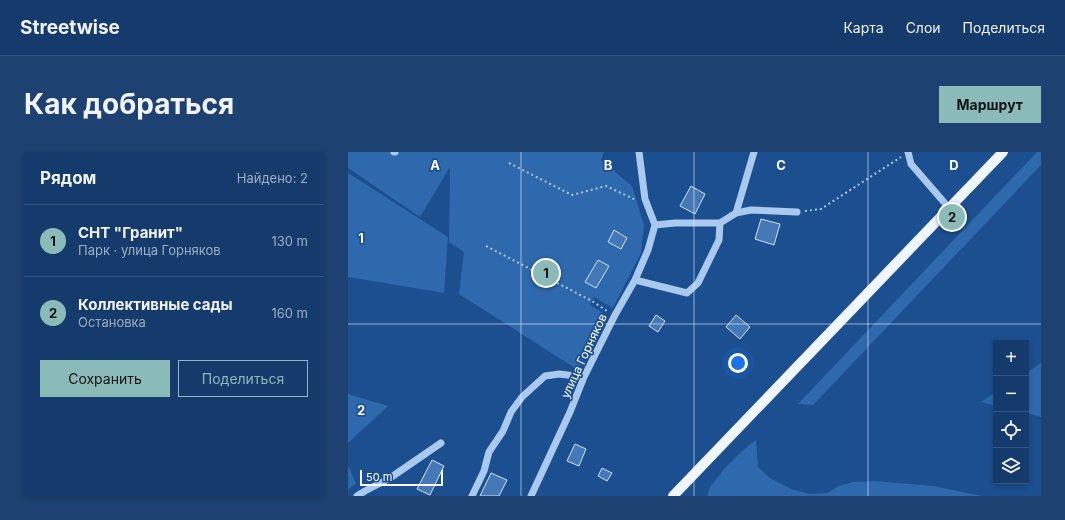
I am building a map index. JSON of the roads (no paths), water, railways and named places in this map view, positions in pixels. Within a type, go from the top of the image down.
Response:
[{"type":"main road","points":[[673,496],[1003,152]]},
{"type":"street","points":[[639,152],[645,199],[655,226],[675,223],[720,223],[736,213],[751,210],[797,212]]},
{"type":"street","points":[[736,213],[754,152]]},
{"type":"street","points":[[908,153],[911,164],[949,208]]},
{"type":"street","points":[[635,280],[687,292],[698,282],[719,240],[720,223]]},
{"type":"street","name":"улица Горняков","points":[[531,496],[570,412],[584,377],[615,315],[635,280],[648,250],[655,226]]},
{"type":"street","points":[[472,496],[484,472],[489,452],[503,431],[511,412],[522,397],[545,376],[559,374],[584,377]]},
{"type":"street","points":[[357,496],[390,478],[441,443]]},
{"type":"place","name":"Коллективные сады","points":[[952,217]]},
{"type":"place","name":"СНТ \"Гранит\"","points":[[546,273]]}]
